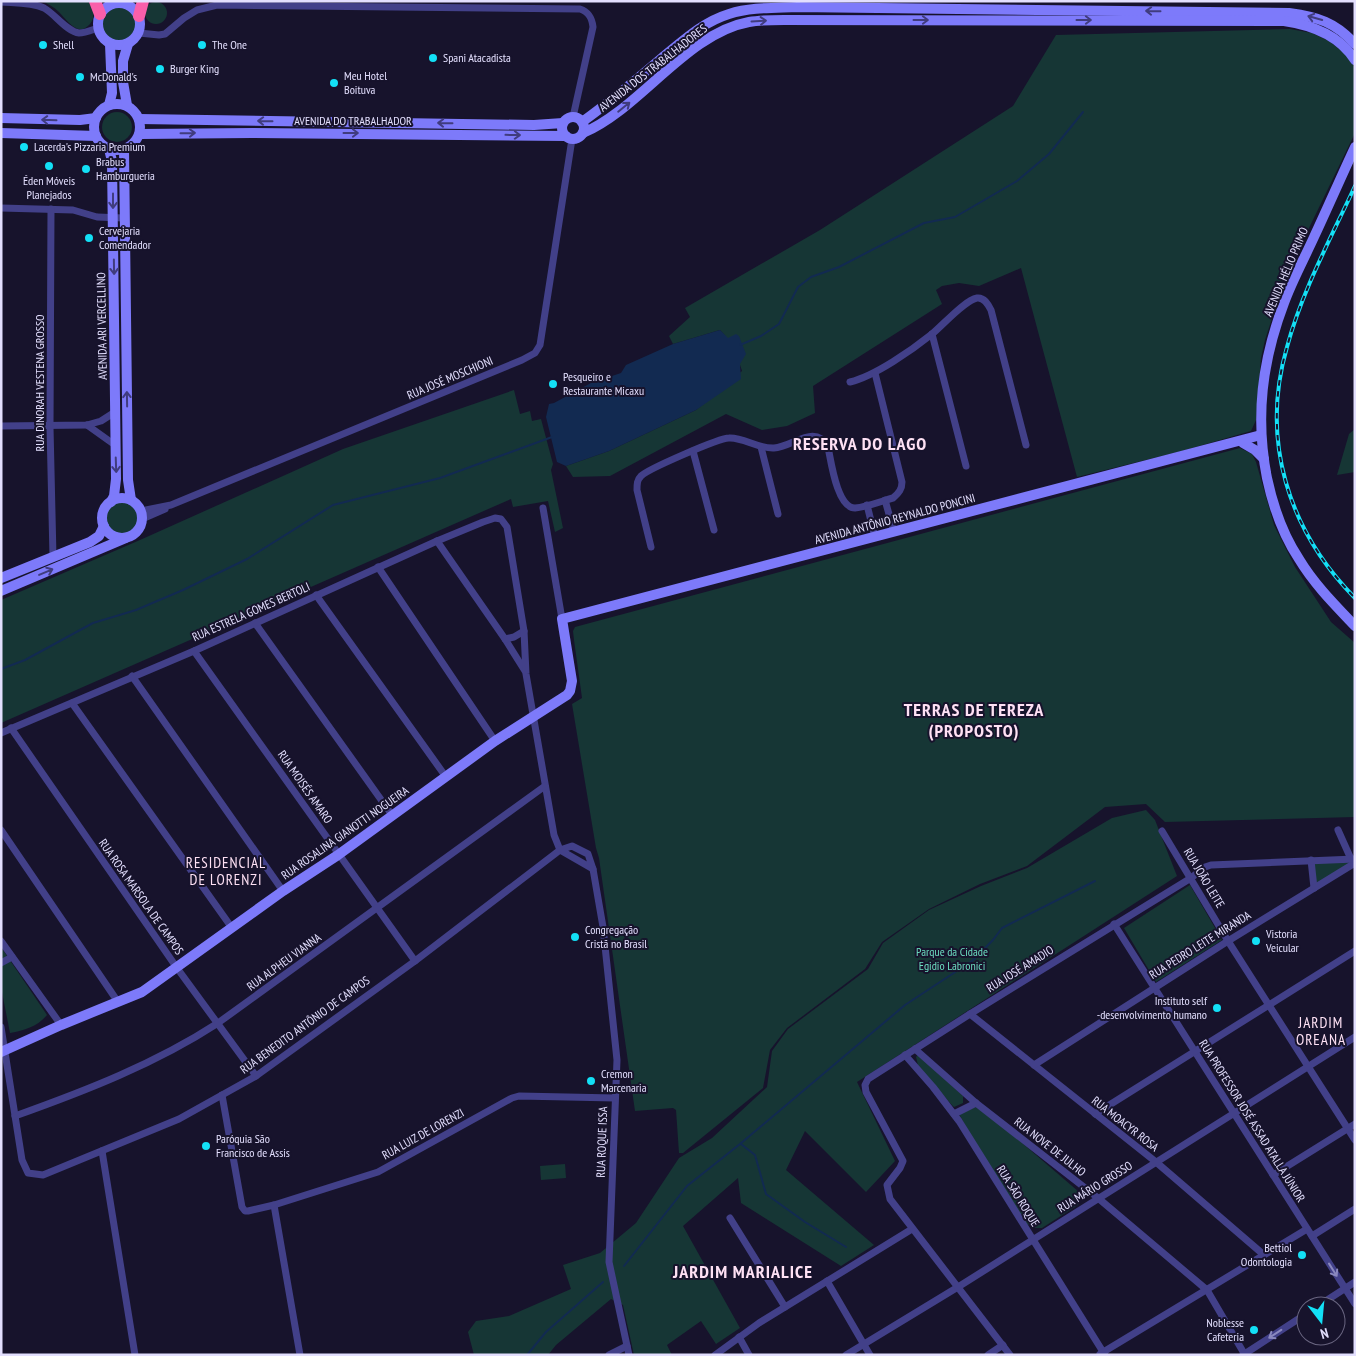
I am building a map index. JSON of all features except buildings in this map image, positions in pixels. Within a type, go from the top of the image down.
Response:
[{"type":"highway","points":[[95,1],[100,14]]},
{"type":"highway","points":[[139,16],[143,1]]},
{"type":"street","points":[[1,2],[24,3],[44,8],[73,32],[80,33],[98,28]]},
{"type":"street","points":[[120,2],[131,6],[139,16],[139,33],[128,44],[110,44],[102,38],[98,28],[100,14],[108,6],[120,2]]},
{"type":"street","points":[[139,33],[165,34],[197,10],[217,5],[580,9],[590,15],[593,27],[578,120],[584,128],[583,133],[580,137],[569,138],[562,129],[564,124],[568,119],[578,120]]},
{"type":"street","name":"AVENIDA DOS TRABALHADORES","points":[[578,120],[611,102],[698,28],[731,13],[750,9],[798,7],[976,14],[1284,21],[1321,31],[1339,41],[1355,60]]},
{"type":"street","name":"AVENIDA DOS TRABALHADORES","points":[[583,133],[599,125],[617,112],[685,56],[714,35],[731,27],[749,22],[976,14],[1289,13],[1311,16],[1330,23],[1355,44]]},
{"type":"street","points":[[109,105],[112,93],[110,44]]},
{"type":"street","points":[[127,105],[109,105],[101,110],[96,118],[96,136],[109,149],[124,150],[136,142],[140,134],[139,119],[127,105],[123,81],[123,61],[128,44]]},
{"type":"street","points":[[1,118],[62,120],[96,118]]},
{"type":"street","points":[[139,119],[564,124]]},
{"type":"street","points":[[1,132],[96,136]]},
{"type":"street","name":"AVENIDA DO TRABALHADOR","points":[[140,134],[252,132],[569,138]]},
{"type":"street","name":"RUA JOSÉ MOSCHIONI","points":[[142,515],[172,505],[513,364],[535,353],[540,344],[569,138]]},
{"type":"street","name":"AVENIDA HÉLIO PRIMO","points":[[1355,147],[1282,308],[1267,360],[1261,397],[1260,422],[1264,459],[1275,508],[1298,558],[1321,588],[1355,626]]},
{"type":"street","name":"AVENIDA ARI VERCELLINO","points":[[109,149],[112,161],[116,479],[114,496],[111,502]]},
{"type":"street","name":"AVENIDA ARI VERCELLINO","points":[[124,150],[128,480],[131,500]]},
{"type":"street","points":[[1,208],[73,210],[97,217],[124,218]]},
{"type":"street","name":"RUA DINORAH VESTENA GROSSO","points":[[51,209],[50,427],[53,557]]},
{"type":"street","points":[[850,382],[860,380],[875,373],[932,334],[970,301],[978,298],[986,302],[991,310],[1026,444]]},
{"type":"street","points":[[932,334],[966,466]]},
{"type":"street","points":[[651,547],[637,490],[637,482],[641,476],[693,450],[728,438],[761,447],[773,448],[812,435],[819,436],[828,446],[841,498],[847,506],[856,508],[893,498],[900,491],[902,482],[875,373]]},
{"type":"street","points":[[1,426],[50,427],[88,425],[101,421],[115,412]]},
{"type":"street","points":[[1260,422],[1242,441],[1264,459]]},
{"type":"street","points":[[88,425],[115,444]]},
{"type":"street","name":"AVENIDA ANTÔNIO REYNALDO PONCINI","points":[[562,619],[1242,441],[1261,438]]},
{"type":"street","points":[[761,447],[778,514]]},
{"type":"street","points":[[693,450],[714,530]]},
{"type":"street","points":[[1,578],[96,539],[104,526],[103,512],[111,502],[124,498],[131,500],[139,506],[142,515],[139,529],[131,536],[1,592]]},
{"type":"street","points":[[886,500],[894,532]]},
{"type":"street","points":[[867,504],[876,537]]},
{"type":"street","points":[[542,508],[562,619]]},
{"type":"street","name":"RUA ESTRELA GOMES BERTOLI","points":[[1,733],[194,651],[437,541],[495,518],[501,518],[508,527],[524,631]]},
{"type":"street","points":[[104,526],[115,537],[126,538]]},
{"type":"street","points":[[437,541],[505,639],[526,674]]},
{"type":"street","points":[[378,568],[495,741]]},
{"type":"street","points":[[316,595],[446,777]]},
{"type":"street","name":"RUA ROSALINA GIANOTTI NOGUEIRA","points":[[3,1051],[142,992],[495,741],[567,695],[572,681],[562,619]]},
{"type":"street","points":[[255,623],[392,815]]},
{"type":"street","points":[[505,639],[514,637],[524,631],[526,674],[554,835],[560,850]]},
{"type":"street","name":"RUA MOISÉS AMARO","points":[[194,651],[415,960]]},
{"type":"street","points":[[132,676],[283,892]]},
{"type":"street","points":[[72,703],[232,928]]},
{"type":"street","name":"RUA ROSA MARSOLA DE CAMPOS","points":[[11,728],[177,968],[256,1076]]},
{"type":"street","name":"RUA ALPHEU VIANNA","points":[[15,1116],[118,1076],[186,1044],[218,1024],[545,786]]},
{"type":"street","points":[[1,830],[118,1002]]},
{"type":"street","points":[[1338,830],[1354,860]]},
{"type":"street","name":"RUA JOÃO LEITE","points":[[1162,831],[1228,940],[1355,1140]]},
{"type":"street","name":"RUA ROQUE ISSA","points":[[560,850],[593,869],[603,926],[617,1060],[609,1262],[629,1355]]},
{"type":"street","name":"RUA BENEDITO ANTÔNIO DE CAMPOS","points":[[15,1116],[22,1160],[28,1173],[38,1175],[56,1170],[179,1119],[256,1076],[415,960],[560,850]]},
{"type":"street","points":[[1311,860],[1314,888]]},
{"type":"street","name":"RUA JOSÉ AMADIO","points":[[912,1228],[890,1199],[887,1185],[900,1168],[902,1161],[866,1092],[865,1085],[868,1079],[1114,924],[1191,878],[1204,867],[1210,865],[1311,860],[1354,860]]},
{"type":"street","name":"RUA PEDRO LEITE MIRANDA","points":[[1034,1065],[1228,940],[1314,888],[1354,860]]},
{"type":"street","name":"RUA PROFESSOR JOSÉ ASSAD ATALLA JÚNIOR","points":[[1114,924],[1355,1304]]},
{"type":"street","points":[[1,941],[61,1025]]},
{"type":"street","points":[[1095,1114],[1355,951]]},
{"type":"street","points":[[1,963],[12,957]]},
{"type":"street","name":"RUA MOACYR ROSA","points":[[970,1014],[1156,1162],[1264,1255]]},
{"type":"street","points":[[1,1027],[3,1051],[15,1116]]},
{"type":"street","name":"RUA MÁRIO GROSSO","points":[[846,1355],[958,1287],[1355,1037]]},
{"type":"street","name":"RUA NOVE DE JULHO","points":[[915,1049],[976,1103],[1098,1198],[1207,1290],[1245,1354]]},
{"type":"street","name":"RUA SÃO ROQUE","points":[[905,1056],[954,1114],[1103,1354]]},
{"type":"street","name":"RUA LUIZ DE LORENZI","points":[[222,1095],[241,1203],[243,1210],[253,1211],[378,1172],[512,1098],[519,1096],[615,1098]]},
{"type":"street","points":[[954,1114],[976,1103]]},
{"type":"street","points":[[1274,1175],[1355,1124]]},
{"type":"street","points":[[102,1151],[135,1355]]},
{"type":"street","points":[[274,1205],[300,1355]]},
{"type":"street","points":[[1312,1236],[1355,1209]]},
{"type":"street","points":[[730,1218],[785,1307]]},
{"type":"street","points":[[715,1355],[785,1307],[912,1228],[1010,1355]]},
{"type":"street","points":[[1103,1354],[1307,1228]]},
{"type":"street","points":[[827,1281],[870,1355]]},
{"type":"street","points":[[1333,1296],[1355,1282]]},
{"type":"street","points":[[1245,1354],[1296,1321]]},
{"type":"street","points":[[739,1337],[749,1355]]},
{"type":"street","points":[[988,1355],[1003,1345]]},
{"type":"street","points":[[609,1355],[627,1346]]},
{"type":"green space","points":[[42,1],[91,1],[94,13],[93,19],[86,28],[77,28],[69,23],[59,12]]},
{"type":"green space","points":[[156,2],[164,5],[167,13],[164,21],[156,24],[148,21],[145,13],[148,5]]},
{"type":"green space","points":[[118,5],[131,11],[137,24],[131,37],[118,43],[105,37],[99,24],[105,11]]},
{"type":"green space","points":[[1290,29],[1312,33],[1329,41],[1348,56],[1355,68],[1355,133],[1295,257],[1277,303],[1261,358],[1256,420],[1251,431],[1182,451],[1077,477],[1021,268],[979,286],[959,283],[942,286],[936,290],[942,304],[813,386],[815,413],[787,426],[762,430],[726,414],[610,476],[573,477],[566,466],[609,451],[696,410],[742,371],[734,349],[720,330],[673,344],[669,336],[690,317],[685,308],[820,230],[1013,106],[1056,35]]},
{"type":"green space","points":[[117,112],[128,116],[132,127],[128,138],[117,142],[106,138],[102,127],[106,116]]},
{"type":"green space","points":[[514,390],[520,414],[530,411],[532,421],[541,419],[553,464],[551,470],[563,528],[555,532],[548,501],[513,507],[511,499],[1,723],[1,600],[343,449]]},
{"type":"green space","points":[[1355,429],[1355,472],[1337,475],[1349,434]]},
{"type":"green space","points":[[1240,448],[1252,454],[1256,462],[1274,525],[1295,567],[1331,622],[1355,643],[1355,817],[1165,822],[1146,804],[1105,807],[1027,866],[980,884],[929,909],[882,942],[865,969],[787,1028],[770,1050],[763,1088],[683,1153],[679,1153],[676,1110],[673,1108],[635,1111],[599,858],[572,704],[582,698],[573,631],[575,627]]},
{"type":"green space","points":[[122,502],[128,503],[133,507],[137,512],[137,524],[133,529],[128,533],[122,534],[116,533],[111,529],[107,524],[106,518],[107,512],[111,507],[116,503]]},
{"type":"green space","name":"Parque da Cidade Egidio Labronici","points":[[1146,810],[1155,820],[1177,876],[857,1082],[895,1161],[866,1192],[805,1131],[786,1170],[874,1245],[841,1266],[741,1203],[738,1178],[683,1226],[740,1328],[716,1344],[701,1321],[667,1345],[672,1355],[634,1355],[623,1305],[611,1299],[556,1345],[548,1355],[474,1355],[468,1332],[476,1321],[509,1316],[571,1289],[563,1265],[600,1253],[636,1223],[679,1158],[712,1138],[767,1087],[772,1051],[788,1029],[868,969],[883,943],[929,910],[981,886],[1027,868],[1112,818]]},
{"type":"green space","points":[[1314,862],[1353,862],[1316,884]]},
{"type":"green space","points":[[1190,885],[1222,940],[1156,982],[1124,928]]},
{"type":"green space","points":[[1,947],[47,1015],[30,1027],[10,1033],[1,987]]},
{"type":"green space","points":[[918,1055],[963,1096],[963,1103],[954,1107],[950,1103],[918,1065],[916,1057]]},
{"type":"green space","points":[[976,1107],[1008,1131],[1079,1192],[1081,1196],[1078,1205],[1042,1228],[1034,1228],[1027,1224],[992,1173],[959,1114]]},
{"type":"green space","points":[[565,1164],[566,1178],[541,1180],[540,1166]]},
{"type":"water","points":[[720,330],[728,338],[736,334],[739,336],[746,354],[740,364],[741,379],[696,410],[609,451],[566,466],[557,462],[546,417],[549,404],[591,383],[621,373],[626,365],[673,344]]},
{"type":"waterway","points":[[740,345],[761,336],[779,324],[798,287],[811,277],[839,267],[924,223],[955,217],[1017,181],[1049,154],[1083,112]]},
{"type":"waterway","points":[[1,669],[25,660],[93,623],[136,610],[247,559],[333,505],[440,478],[552,437]]},
{"type":"waterway","points":[[624,1266],[687,1186],[740,1144],[905,1005],[972,961],[1002,928],[1095,881]]},
{"type":"waterway","points":[[741,1144],[755,1155],[766,1194],[805,1222],[846,1247]]},
{"type":"waterway","points":[[527,1355],[546,1332],[603,1282]]},
{"type":"railway","points":[[1355,186],[1318,265],[1293,326],[1279,382],[1277,416],[1279,449],[1286,482],[1297,513],[1312,543],[1332,572],[1355,598]]},
{"type":"place","name":"Shell","points":[[43,45]]},
{"type":"place","name":"The One","points":[[202,45]]},
{"type":"place","name":"Spani Atacadista","points":[[433,58]]},
{"type":"place","name":"Burger King","points":[[160,69]]},
{"type":"place","name":"McDonald's","points":[[80,77]]},
{"type":"place","name":"Meu Hotel Boituva","points":[[334,83]]},
{"type":"place","name":"Lacerda's Pizzaria Premium","points":[[24,147]]},
{"type":"place","name":"Éden Móveis Planejados","points":[[49,166]]},
{"type":"place","name":"Brabus Hamburgueria","points":[[86,169]]},
{"type":"place","name":"Cervejaria Comendador","points":[[89,238]]},
{"type":"place","name":"Pesqueiro e Restaurante Micaxu","points":[[553,384]]},
{"type":"place","name":"Congregação Cristã no Brasil","points":[[575,937]]},
{"type":"place","name":"Vistoria Veicular","points":[[1256,941]]},
{"type":"place","name":"Instituto self -desenvolvimento humano","points":[[1217,1008]]},
{"type":"place","name":"Cremon Marcenaria","points":[[591,1081]]},
{"type":"place","name":"Paróquia São Francisco de Assis","points":[[206,1146]]},
{"type":"place","name":"Bettiol Odontologia","points":[[1302,1255]]},
{"type":"place","name":"Noblesse Cafeteria","points":[[1254,1330]]},
{"type":"district","name":"RESERVA DO LAGO","points":[[860,444]]},
{"type":"district","name":"TERRAS DE TEREZA (PROPOSTO)","points":[[974,720]]},
{"type":"district","name":"RESIDENCIAL DE LORENZI","points":[[226,872]]},
{"type":"district","name":"JARDIM OREANA","points":[[1321,1032]]},
{"type":"district","name":"JARDIM MARIALICE","points":[[743,1272]]}]
